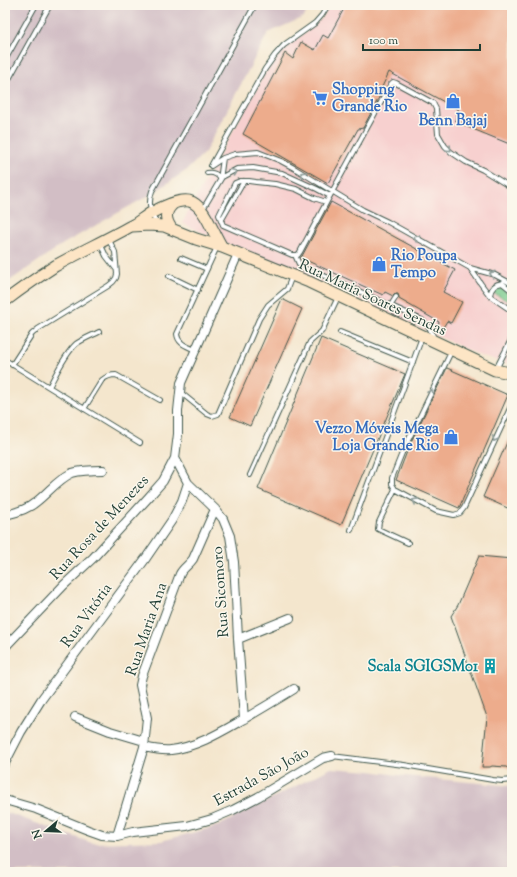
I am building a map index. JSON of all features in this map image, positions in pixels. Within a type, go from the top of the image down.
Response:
[{"type":"main road","name":"Rua Maria Soares Sendas","points":[[5,301],[49,270],[132,226],[152,213],[174,203],[189,201],[197,206],[208,221],[220,247]]},
{"type":"main road","points":[[171,228],[167,222],[167,214],[169,208],[174,203]]},
{"type":"main road","points":[[196,239],[203,237],[206,234],[208,230],[208,221]]},
{"type":"main road","name":"Rua Maria Soares Sendas","points":[[132,226],[149,224],[171,228],[338,296],[495,370],[512,373]]},
{"type":"street","name":"Rua Rosa de Menezes","points":[[5,647],[64,585],[93,558],[163,480],[175,458],[181,383],[238,254]]},
{"type":"street","name":"Rua Sicomoro","points":[[175,458],[188,484],[215,509],[223,519],[230,536],[234,562],[244,719]]},
{"type":"street","points":[[5,515],[12,514],[36,502],[66,476],[87,470],[103,470]]},
{"type":"street","name":"Rua Vitória","points":[[5,763],[21,732],[41,700],[172,520],[182,501],[188,484]]},
{"type":"street","name":"Rua Maria Ana","points":[[117,836],[144,744],[147,718],[140,685],[142,676],[180,574],[193,559],[215,509]]},
{"type":"street","points":[[238,639],[290,618]]},
{"type":"street","points":[[75,717],[156,750],[170,750],[195,744],[220,732],[294,689]]},
{"type":"street","name":"Estrada São João","points":[[5,800],[36,809],[102,835],[117,836],[133,832],[187,826],[212,819],[258,797],[324,758],[332,756]]},
{"type":"lane","points":[[5,60],[36,5]]},
{"type":"lane","points":[[5,86],[50,5]]},
{"type":"lane","points":[[159,225],[154,219],[152,213],[150,196],[152,191],[255,5]]},
{"type":"lane","points":[[328,5],[315,23],[284,45],[275,55],[265,69],[211,166],[223,158],[235,154],[258,152],[294,168],[331,194]]},
{"type":"lane","points":[[326,202],[296,189],[275,184],[244,181],[235,183],[219,214],[223,225],[232,230],[292,255],[298,255],[393,82],[433,103],[436,109],[438,134],[445,146],[451,152],[512,188]]},
{"type":"lane","points":[[202,211],[220,179],[223,158]]},
{"type":"lane","points":[[220,179],[237,169],[253,168],[282,173],[331,194],[388,222],[470,268],[495,275],[512,284]]},
{"type":"lane","points":[[207,174],[210,172],[218,175],[220,179]]},
{"type":"lane","points":[[104,240],[106,256],[116,269]]},
{"type":"lane","points":[[12,365],[32,334],[38,328],[113,282],[116,278],[115,252],[104,240]]},
{"type":"lane","points":[[195,350],[182,343],[177,338],[177,334],[207,269],[220,247]]},
{"type":"lane","points":[[294,255],[299,264],[304,268],[337,281],[422,320],[429,327],[436,342]]},
{"type":"lane","points":[[181,258],[207,269]]},
{"type":"lane","points":[[470,268],[490,296],[512,311]]},
{"type":"lane","points":[[169,276],[198,290]]},
{"type":"lane","points":[[180,392],[207,414],[212,416],[218,414],[259,319],[268,305],[287,288],[292,276]]},
{"type":"lane","points":[[490,296],[494,286],[502,283],[512,291]]},
{"type":"lane","points":[[250,475],[310,342],[325,327],[338,296]]},
{"type":"lane","points":[[391,305],[396,298]]},
{"type":"lane","points":[[49,387],[73,347],[99,332]]},
{"type":"lane","points":[[340,332],[413,362]]},
{"type":"lane","points":[[351,530],[422,335]]},
{"type":"lane","points":[[495,370],[512,338]]},
{"type":"lane","points":[[452,349],[402,453],[392,478],[392,484],[395,489],[436,511],[454,515],[460,513],[464,508],[512,404]]},
{"type":"lane","points":[[5,360],[140,444]]},
{"type":"lane","points":[[84,409],[102,380],[110,375],[116,375],[160,400]]},
{"type":"lane","points":[[395,489],[379,522],[378,529],[408,543]]},
{"type":"lane","name":"Estrada São João","points":[[332,756],[404,765],[493,780],[512,780]]},
{"type":"shaded area","points":[[5,5],[310,5],[304,17],[268,33],[205,152],[187,170],[153,193],[63,244],[5,284]]},
{"type":"shaded area","points":[[329,5],[512,5],[512,364],[483,357],[347,294],[238,249],[182,223],[266,71],[284,47],[309,30],[323,17]]},
{"type":"shaded area","points":[[331,768],[512,786],[512,872],[5,872],[5,812],[92,843],[161,841],[218,826]]},
{"type":"green space","points":[[497,287],[504,289],[509,296],[512,297],[512,302],[493,293],[493,290]]},
{"type":"building","name":"Shopping Grande Rio","points":[[346,5],[512,5],[512,145],[455,120],[459,110],[389,72],[382,87],[384,88],[363,128],[358,129],[328,183],[243,134],[285,53],[293,59],[301,42],[315,50],[323,35],[328,38]]},
{"type":"building","name":"Rio Poupa Tempo","points":[[331,202],[455,270],[443,292],[462,302],[451,323],[447,321],[442,329],[438,325],[439,322],[399,299],[398,294],[393,296],[385,292],[383,295],[301,258]]},
{"type":"building","points":[[282,299],[302,309],[250,426],[230,417]]},
{"type":"building","points":[[321,338],[405,374],[341,525],[258,489]]},
{"type":"building","name":"Vezzo Móveis Mega Loja Grande Rio","points":[[447,368],[508,395],[459,508],[396,480],[410,444]]},
{"type":"building","points":[[512,431],[512,510],[483,497]]},
{"type":"building","name":"Scala SGIGSM01","points":[[479,556],[512,559],[512,770],[506,767],[482,767],[487,717],[451,616],[458,605]]},
{"type":"place","name":"Shopping Grande Rio","points":[[320,98]]},
{"type":"place","name":"Benn Bajaj","points":[[453,101]]},
{"type":"place","name":"Rio Poupa Tempo","points":[[379,264]]},
{"type":"place","name":"Vezzo Móveis Mega Loja Grande Rio","points":[[451,437]]},
{"type":"place","name":"Scala SGIGSM01","points":[[490,666]]}]
